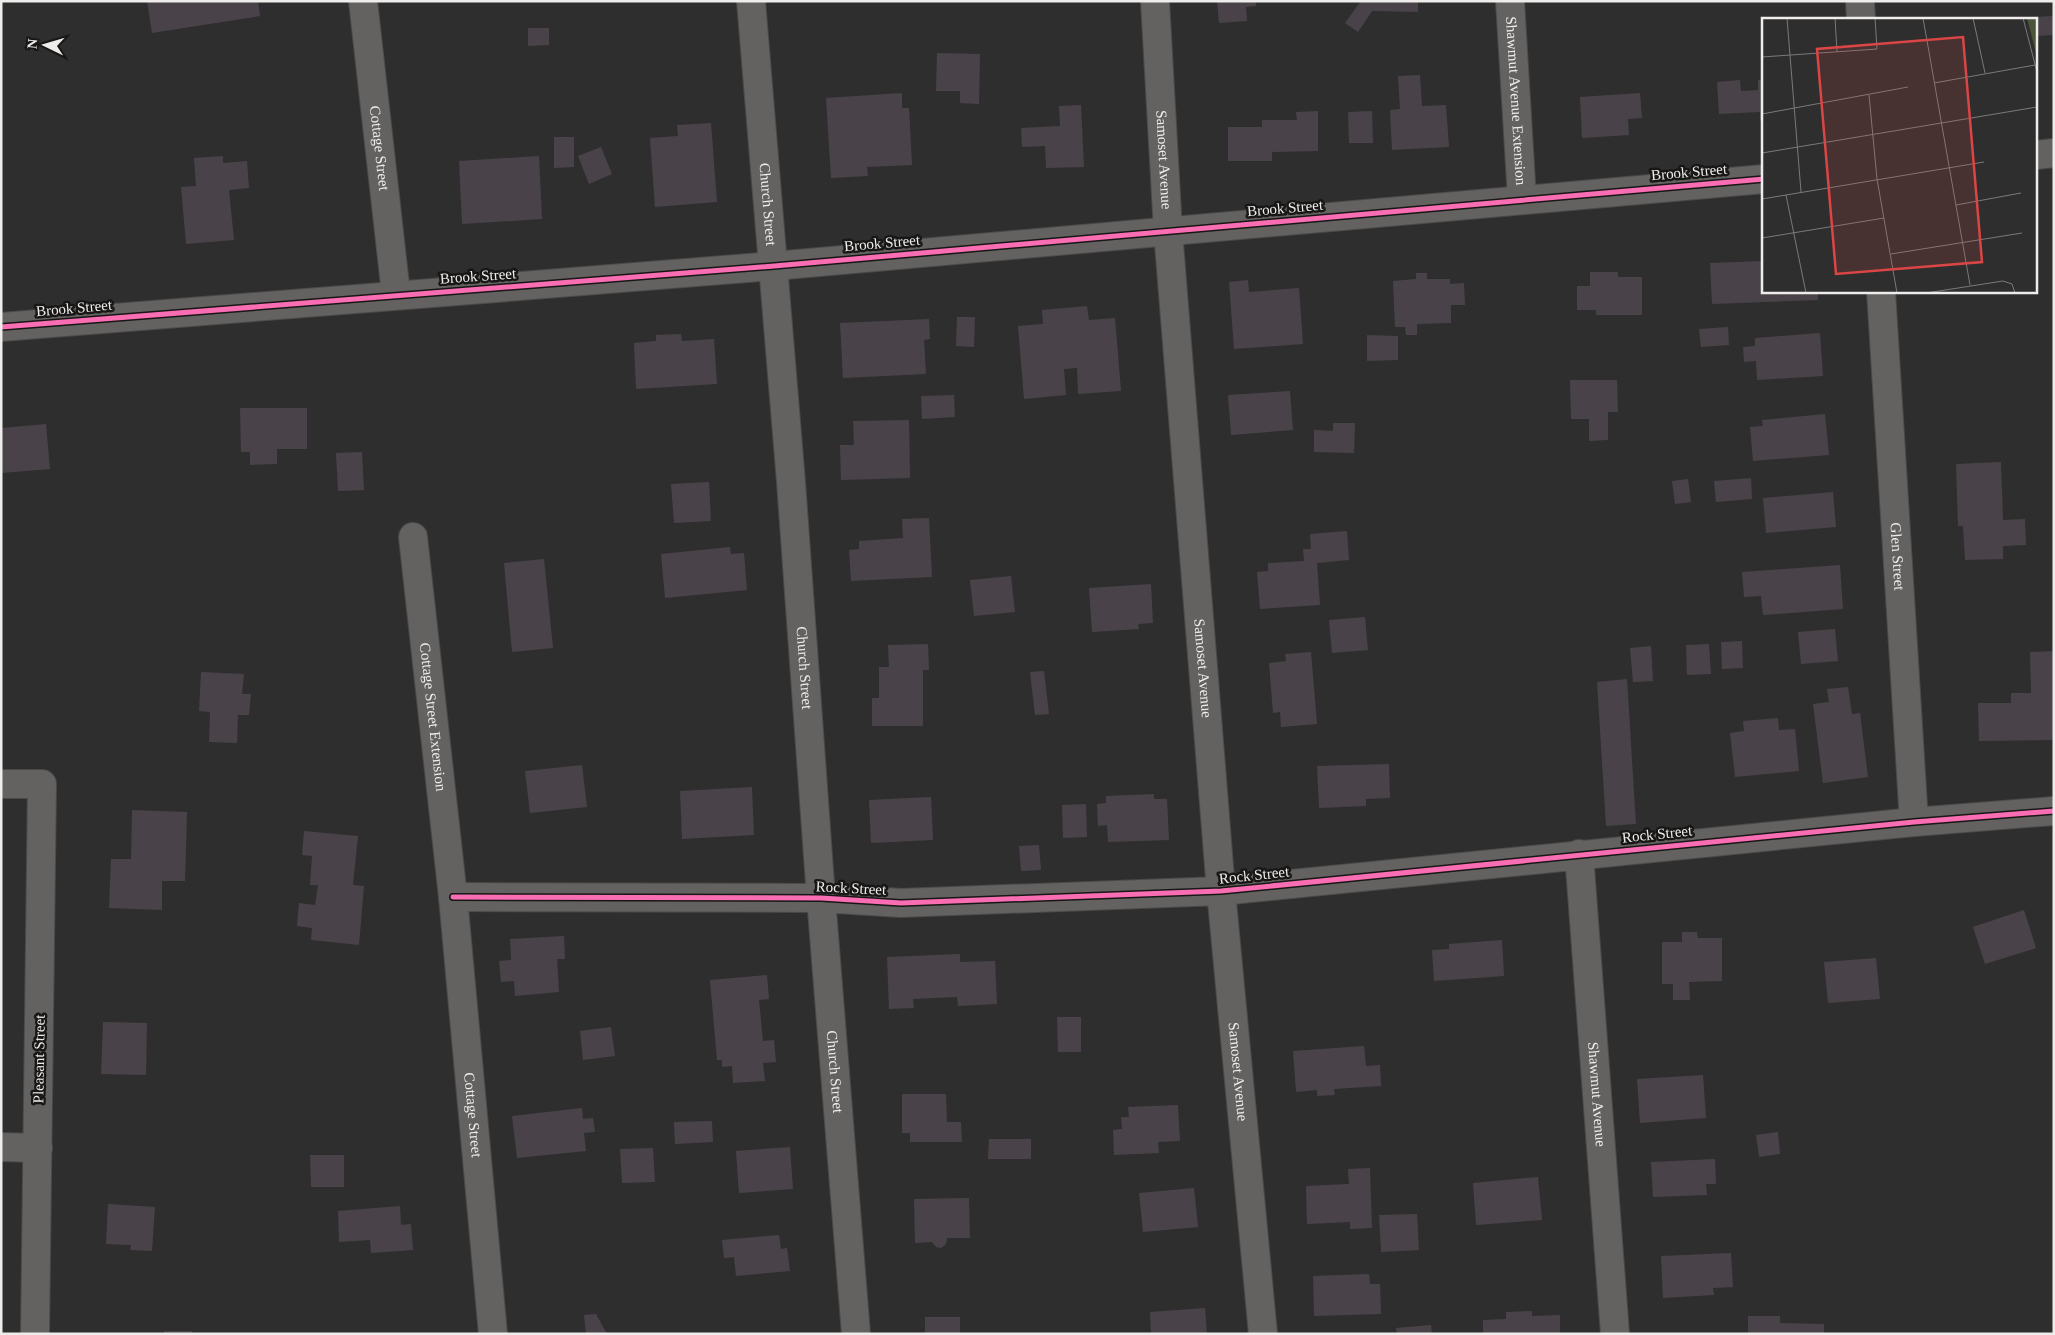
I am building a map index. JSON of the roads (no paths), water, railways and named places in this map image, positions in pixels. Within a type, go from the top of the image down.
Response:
[{"type":"street","name":"Cottage Street","points":[[363,1],[396,294]]},
{"type":"street","name":"Church Street","points":[[751,1],[774,266],[821,898],[856,1334]]},
{"type":"street","name":"Samoset Avenue","points":[[1155,1],[1168,231],[1221,891],[1263,1334]]},
{"type":"street","name":"Shawmut Avenue Extension","points":[[1510,1],[1522,199]]},
{"type":"street","points":[[1860,1],[1861,18]]},
{"type":"street","points":[[2038,155],[2054,153]]},
{"type":"street","name":"Brook Street","points":[[1,327],[396,294],[774,266],[1762,179]]},
{"type":"street","name":"Glen Street","points":[[1881,292],[1914,822]]},
{"type":"street","name":"Cottage Street Extension","points":[[413,537],[453,897]]},
{"type":"street","name":"Pleasant Street","points":[[1,784],[42,784],[35,1334]]},
{"type":"street","name":"Rock Street","points":[[453,897],[821,898],[901,903],[1221,891],[1579,854],[1914,822],[2054,811]]},
{"type":"street","name":"Shawmut Avenue","points":[[1579,854],[1615,1334]]},
{"type":"street","name":"Cottage Street","points":[[453,897],[493,1334]]},
{"type":"street","points":[[1,1147],[38,1148]]}]
